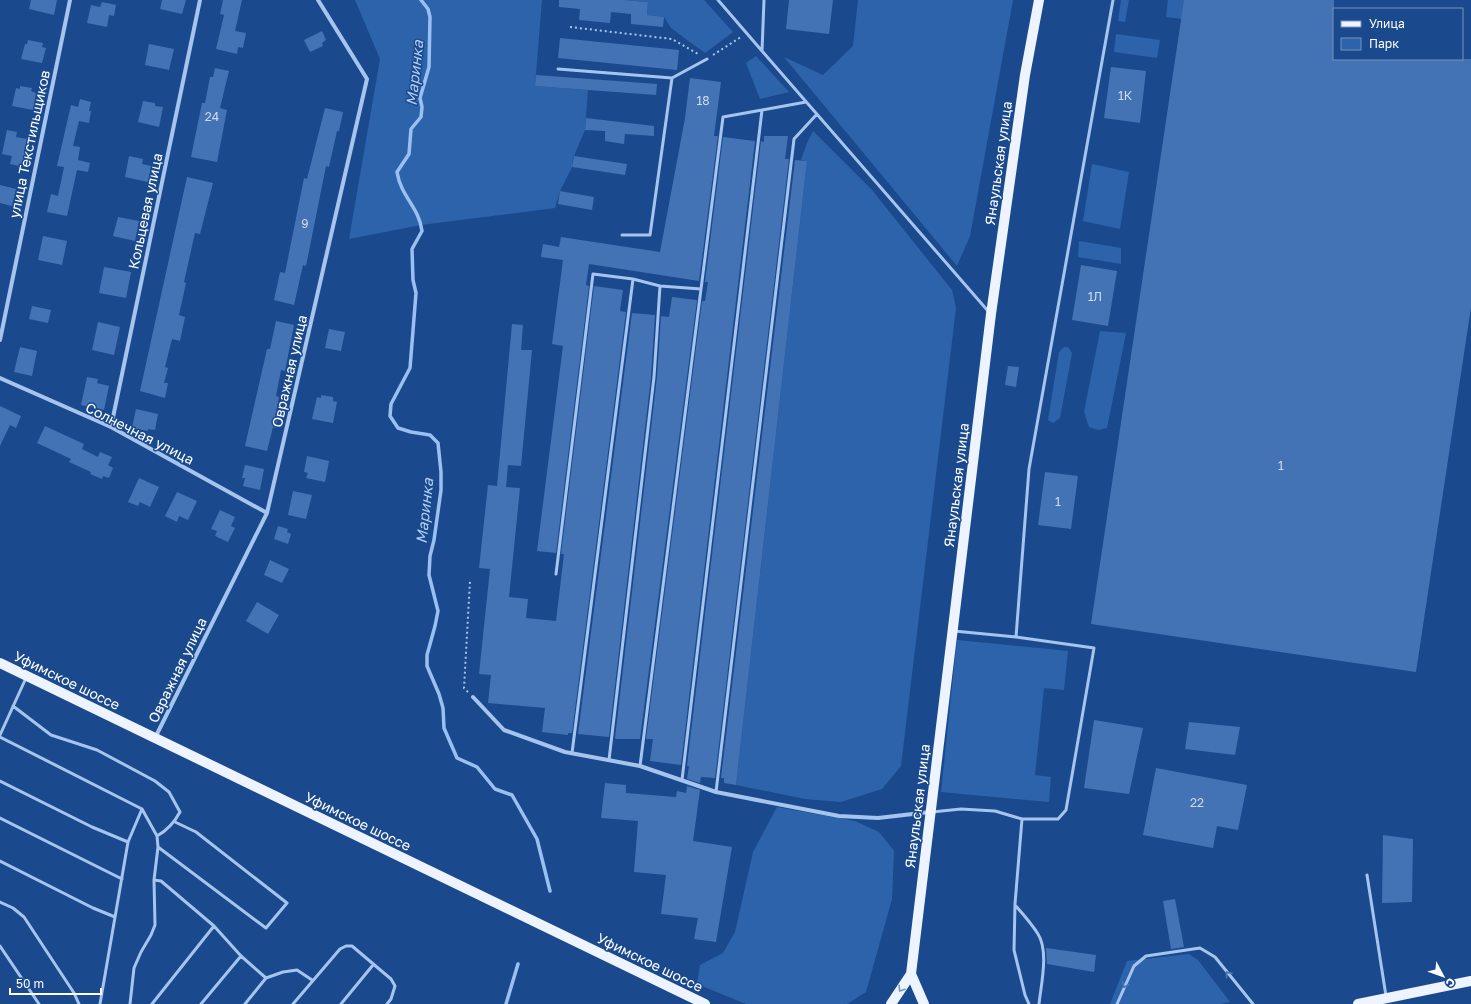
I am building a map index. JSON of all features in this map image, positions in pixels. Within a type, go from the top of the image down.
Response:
[{"type":"main road","name":"Янаульская улица","points":[[911,974],[991,314],[1025,75],[1039,0]]},
{"type":"main road","name":"Уфимское шоссе","points":[[0,663],[705,1004]]},
{"type":"main road","points":[[891,1004],[911,974]]},
{"type":"main road","points":[[911,974],[924,1004]]},
{"type":"main road","points":[[1358,1004],[1471,981]]},
{"type":"street","name":"улица Текстильщиков","points":[[0,340],[70,0]]},
{"type":"street","name":"Кольцевая улица","points":[[111,427],[200,0]]},
{"type":"street","name":"Овражная улица","points":[[155,738],[267,513],[366,79],[318,0]]},
{"type":"street","name":"Солнечная улица","points":[[0,378],[111,427],[267,513]]},
{"type":"street","points":[[473,697],[504,730],[572,753],[640,766],[716,792],[839,816],[878,818],[931,812]]},
{"type":"lane","points":[[718,0],[991,314]]},
{"type":"lane","points":[[762,51],[764,0]]},
{"type":"lane","points":[[1016,637],[1029,469],[1113,0]]},
{"type":"lane","points":[[558,69],[672,78],[707,59]]},
{"type":"lane","points":[[622,235],[650,235],[672,78]]},
{"type":"lane","points":[[640,766],[723,117],[806,102]]},
{"type":"lane","points":[[682,780],[762,110]]},
{"type":"lane","points":[[716,792],[794,139],[817,114]]},
{"type":"lane","points":[[556,574],[594,274],[632,279],[660,286],[701,289]]},
{"type":"lane","points":[[572,753],[632,279]]},
{"type":"lane","points":[[609,760],[654,377],[660,286]]},
{"type":"lane","points":[[931,812],[968,809],[995,811],[1022,819],[1058,819],[1066,810],[1094,648],[1016,637],[953,631]]},
{"type":"lane","points":[[27,676],[0,736],[142,809],[157,836],[158,847],[154,880],[155,925],[151,936],[141,952],[134,968],[130,1004]]},
{"type":"lane","points":[[13,706],[52,735],[97,750],[155,781],[169,792],[177,804],[180,812],[175,822],[165,832],[157,836]]},
{"type":"lane","points":[[0,781],[92,827],[128,842]]},
{"type":"lane","points":[[100,1004],[128,842],[142,809]]},
{"type":"lane","points":[[0,818],[122,879]]},
{"type":"lane","points":[[1022,819],[1014,904],[1014,950],[1025,995],[1029,1004]]},
{"type":"lane","points":[[158,847],[266,928],[287,903],[196,832],[175,822]]},
{"type":"lane","points":[[0,860],[93,908],[115,917]]},
{"type":"lane","points":[[1367,875],[1387,998]]},
{"type":"lane","points":[[154,880],[161,881],[214,926],[241,956],[266,978]]},
{"type":"lane","points":[[0,902],[13,908],[24,918],[74,993],[79,1004]]},
{"type":"lane","points":[[1014,904],[1039,935],[1042,944],[1044,956],[1039,1004]]},
{"type":"lane","points":[[152,1004],[214,926]]},
{"type":"lane","points":[[0,946],[39,1004]]},
{"type":"lane","points":[[293,1004],[340,949],[346,946],[352,946],[390,979],[395,986],[391,999],[387,1004]]},
{"type":"lane","points":[[1117,1004],[1134,966],[1146,956],[1200,948],[1215,957],[1253,1004]]},
{"type":"lane","points":[[201,1004],[241,956]]},
{"type":"lane","points":[[341,1004],[373,965]]},
{"type":"lane","points":[[245,1004],[266,978],[283,972],[297,970],[312,980]]},
{"type":"path","points":[[570,28],[672,39],[707,59],[747,34]]},
{"type":"path","points":[[470,580],[464,688],[473,697]]},
{"type":"green space","points":[[355,0],[542,0],[535,86],[588,90],[585,130],[573,158],[572,167],[560,191],[555,208],[421,225],[349,239],[380,59]]},
{"type":"green space","points":[[623,0],[704,0],[733,32],[705,53],[671,28],[664,17],[647,15],[648,2]]},
{"type":"green space","points":[[858,0],[1013,0],[970,236],[957,266],[784,57],[823,75],[853,46]]},
{"type":"green space","points":[[1121,0],[1129,0],[1125,22],[1118,21]]},
{"type":"green space","points":[[1168,0],[1185,0],[1182,19],[1166,17]]},
{"type":"green space","points":[[1116,34],[1160,40],[1157,58],[1114,52]]},
{"type":"green space","points":[[756,56],[789,92],[760,99],[746,63]]},
{"type":"green space","points":[[813,131],[872,190],[952,290],[956,308],[901,766],[882,789],[841,802],[805,799],[736,785],[807,161],[801,160]]},
{"type":"green space","points":[[1092,164],[1129,172],[1120,229],[1083,221]]},
{"type":"green space","points":[[1079,241],[1121,248],[1121,264],[1078,257]]},
{"type":"green space","points":[[1100,331],[1126,333],[1107,428],[1098,430],[1089,427],[1084,412]]},
{"type":"green space","points":[[1064,347],[1068,347],[1072,353],[1060,418],[1053,423],[1048,420],[1059,352]]},
{"type":"green space","points":[[957,640],[1068,651],[1064,690],[1044,688],[1035,775],[1051,777],[1049,802],[941,792]]},
{"type":"green space","points":[[777,807],[855,821],[879,832],[894,851],[892,899],[866,992],[847,1004],[746,1004],[697,984],[700,965],[723,953],[735,932],[753,852]]},
{"type":"green space","points":[[1189,954],[1198,960],[1230,1002],[1221,1004],[1110,1004],[1127,961]]},
{"type":"building","points":[[31,0],[57,0],[54,15],[29,9]]},
{"type":"building","points":[[162,0],[186,0],[182,14],[160,9]]},
{"type":"building","points":[[223,0],[242,0],[235,31],[246,33],[243,48],[238,47],[237,54],[216,49],[224,15],[220,14]]},
{"type":"building","points":[[559,0],[623,0],[648,2],[647,15],[664,17],[663,27],[631,24],[631,14],[611,12],[610,23],[579,20],[580,9],[559,7]]},
{"type":"building","points":[[789,0],[833,0],[829,34],[786,29]]},
{"type":"building","points":[[1184,0],[1334,0],[1333,60],[1471,59],[1471,307],[1416,672],[1091,624]]},
{"type":"building","points":[[102,2],[116,5],[114,16],[109,15],[107,27],[87,23],[91,5],[100,7]]},
{"type":"building","points":[[322,31],[326,40],[322,43],[323,46],[310,52],[304,40]]},
{"type":"building","points":[[560,38],[679,50],[677,70],[558,58]]},
{"type":"building","points":[[28,40],[43,43],[42,47],[46,48],[42,63],[21,59],[25,44],[27,44]]},
{"type":"building","points":[[149,44],[174,49],[169,70],[145,65]]},
{"type":"building","points":[[1111,67],[1146,71],[1140,123],[1104,118]]},
{"type":"building","points":[[215,68],[229,71],[220,108],[227,110],[217,162],[191,157],[202,103],[205,103],[210,77],[213,77]]},
{"type":"building","points":[[536,75],[657,84],[656,95],[535,86]]},
{"type":"building","points":[[690,78],[721,82],[714,136],[718,136],[699,281],[589,264],[586,285],[589,286],[556,553],[537,551],[563,346],[552,344],[563,260],[541,257],[543,244],[559,247],[561,237],[660,252],[685,118]]},
{"type":"building","points":[[20,86],[32,88],[31,91],[36,93],[33,110],[12,106],[16,88],[20,89]]},
{"type":"building","points":[[80,99],[91,102],[89,111],[91,111],[89,123],[79,121],[73,146],[80,147],[78,160],[90,163],[88,172],[77,170],[67,216],[47,212],[51,194],[58,196],[64,167],[57,166],[71,105],[78,107]]},
{"type":"building","points":[[143,101],[155,103],[155,106],[163,107],[159,127],[138,122]]},
{"type":"building","points":[[325,108],[343,112],[329,167],[326,166],[306,266],[303,265],[294,305],[274,300],[280,272],[285,273],[304,178],[307,179]]},
{"type":"building","points":[[586,118],[654,126],[654,136],[625,134],[624,144],[605,141],[605,131],[585,130]]},
{"type":"building","points":[[7,130],[17,132],[16,137],[27,139],[24,152],[27,153],[24,167],[10,164],[12,156],[2,154]]},
{"type":"building","points":[[764,136],[788,136],[785,159],[789,159],[715,778],[701,777],[700,783],[687,779],[689,766],[687,766],[761,141],[764,142]]},
{"type":"building","points":[[723,137],[755,141],[681,765],[650,761],[653,739],[646,739],[702,301],[705,301],[708,282],[705,282]]},
{"type":"building","points":[[129,156],[143,159],[142,164],[151,166],[148,182],[125,177]]},
{"type":"building","points":[[574,156],[627,164],[625,175],[572,167]]},
{"type":"building","points":[[795,160],[807,161],[736,785],[724,783],[724,778],[721,778]]},
{"type":"building","points":[[187,177],[213,183],[200,234],[195,233],[184,282],[186,283],[179,315],[185,317],[180,341],[172,339],[165,367],[168,368],[164,383],[168,383],[165,398],[140,391]]},
{"type":"building","points":[[0,185],[16,189],[12,206],[0,203]]},
{"type":"building","points":[[560,191],[594,197],[592,210],[558,204]]},
{"type":"building","points":[[118,217],[139,221],[135,241],[113,236]]},
{"type":"building","points":[[43,236],[67,241],[62,265],[38,260]]},
{"type":"building","points":[[1081,265],[1117,271],[1108,326],[1072,320]]},
{"type":"building","points":[[104,267],[131,272],[126,298],[99,293]]},
{"type":"building","points":[[594,286],[623,290],[620,311],[626,312],[572,733],[568,733],[568,735],[542,732],[545,708],[488,703],[491,675],[479,674],[490,569],[479,568],[488,485],[497,486],[512,324],[523,325],[521,350],[532,350],[521,466],[508,465],[506,487],[520,488],[509,597],[528,599],[526,618],[556,621],[564,554],[561,554]]},
{"type":"building","points":[[672,297],[697,300],[640,739],[616,739],[657,377],[661,316],[669,317]]},
{"type":"building","points":[[32,306],[51,310],[48,323],[29,319]]},
{"type":"building","points":[[632,313],[655,315],[651,377],[609,737],[578,734]]},
{"type":"building","points":[[276,321],[294,325],[285,371],[281,370],[276,396],[279,397],[275,417],[278,417],[276,428],[273,427],[267,451],[245,446],[267,349],[270,349]]},
{"type":"building","points":[[98,322],[120,327],[114,355],[92,350]]},
{"type":"building","points":[[329,329],[345,332],[341,351],[325,348]]},
{"type":"building","points":[[20,347],[37,351],[32,376],[14,372]]},
{"type":"building","points":[[1008,366],[1019,367],[1016,387],[1005,385]]},
{"type":"building","points":[[87,377],[98,379],[97,383],[109,386],[104,410],[81,405]]},
{"type":"building","points":[[321,395],[333,397],[333,401],[337,402],[333,423],[312,419],[317,397],[321,398]]},
{"type":"building","points":[[0,406],[21,416],[16,428],[10,425],[0,446]]},
{"type":"building","points":[[136,409],[158,414],[155,430],[148,429],[148,431],[132,428]]},
{"type":"building","points":[[45,426],[84,444],[82,449],[98,457],[100,452],[112,457],[108,465],[113,468],[109,478],[103,476],[102,479],[90,474],[91,472],[69,462],[71,459],[37,443]]},
{"type":"building","points":[[307,456],[329,461],[325,482],[306,478],[308,473],[304,472]]},
{"type":"building","points":[[245,465],[264,469],[260,490],[243,486],[245,478],[242,478]]},
{"type":"building","points":[[1045,472],[1078,476],[1071,529],[1038,525]]},
{"type":"building","points":[[139,478],[159,487],[150,507],[140,502],[138,506],[128,502]]},
{"type":"building","points":[[293,491],[312,495],[306,519],[288,515]]},
{"type":"building","points":[[177,492],[197,501],[188,520],[179,516],[177,522],[165,516]]},
{"type":"building","points":[[220,510],[235,517],[231,526],[235,528],[228,542],[215,536],[217,531],[211,529]]},
{"type":"building","points":[[278,526],[288,529],[287,532],[291,534],[288,544],[274,539]]},
{"type":"building","points":[[270,560],[289,569],[282,583],[264,575]]},
{"type":"building","points":[[257,602],[279,615],[268,634],[246,621]]},
{"type":"building","points":[[1094,720],[1143,728],[1129,794],[1084,788]]},
{"type":"building","points":[[1189,722],[1240,727],[1235,755],[1185,749]]},
{"type":"building","points":[[1156,768],[1247,785],[1238,830],[1217,826],[1213,848],[1143,835]]},
{"type":"building","points":[[605,783],[626,785],[626,793],[676,797],[677,791],[686,793],[687,786],[700,790],[693,841],[732,847],[716,942],[694,939],[698,918],[661,914],[666,875],[634,872],[638,821],[601,818]]},
{"type":"building","points":[[1383,835],[1413,839],[1412,902],[1382,903]]},
{"type":"building","points":[[1175,899],[1184,947],[1171,949],[1163,901]]},
{"type":"building","points":[[1046,948],[1096,955],[1094,972],[1047,964]]},
{"type":"waterway","name":"Маринка","points":[[421,0],[428,9],[430,17],[429,67],[420,98],[422,107],[421,117],[411,129],[409,154],[397,172],[399,181],[417,215],[422,231],[412,249],[413,280],[416,293],[410,368],[391,404],[390,416],[398,428],[430,435],[438,443],[441,490],[434,540],[430,556],[429,575],[438,611],[427,655],[427,666],[439,694],[443,708],[444,728],[457,758],[477,767],[495,789],[512,795],[537,839],[550,891]]},
{"type":"waterway","name":"Маринка","points":[[506,1004],[518,964]]}]
